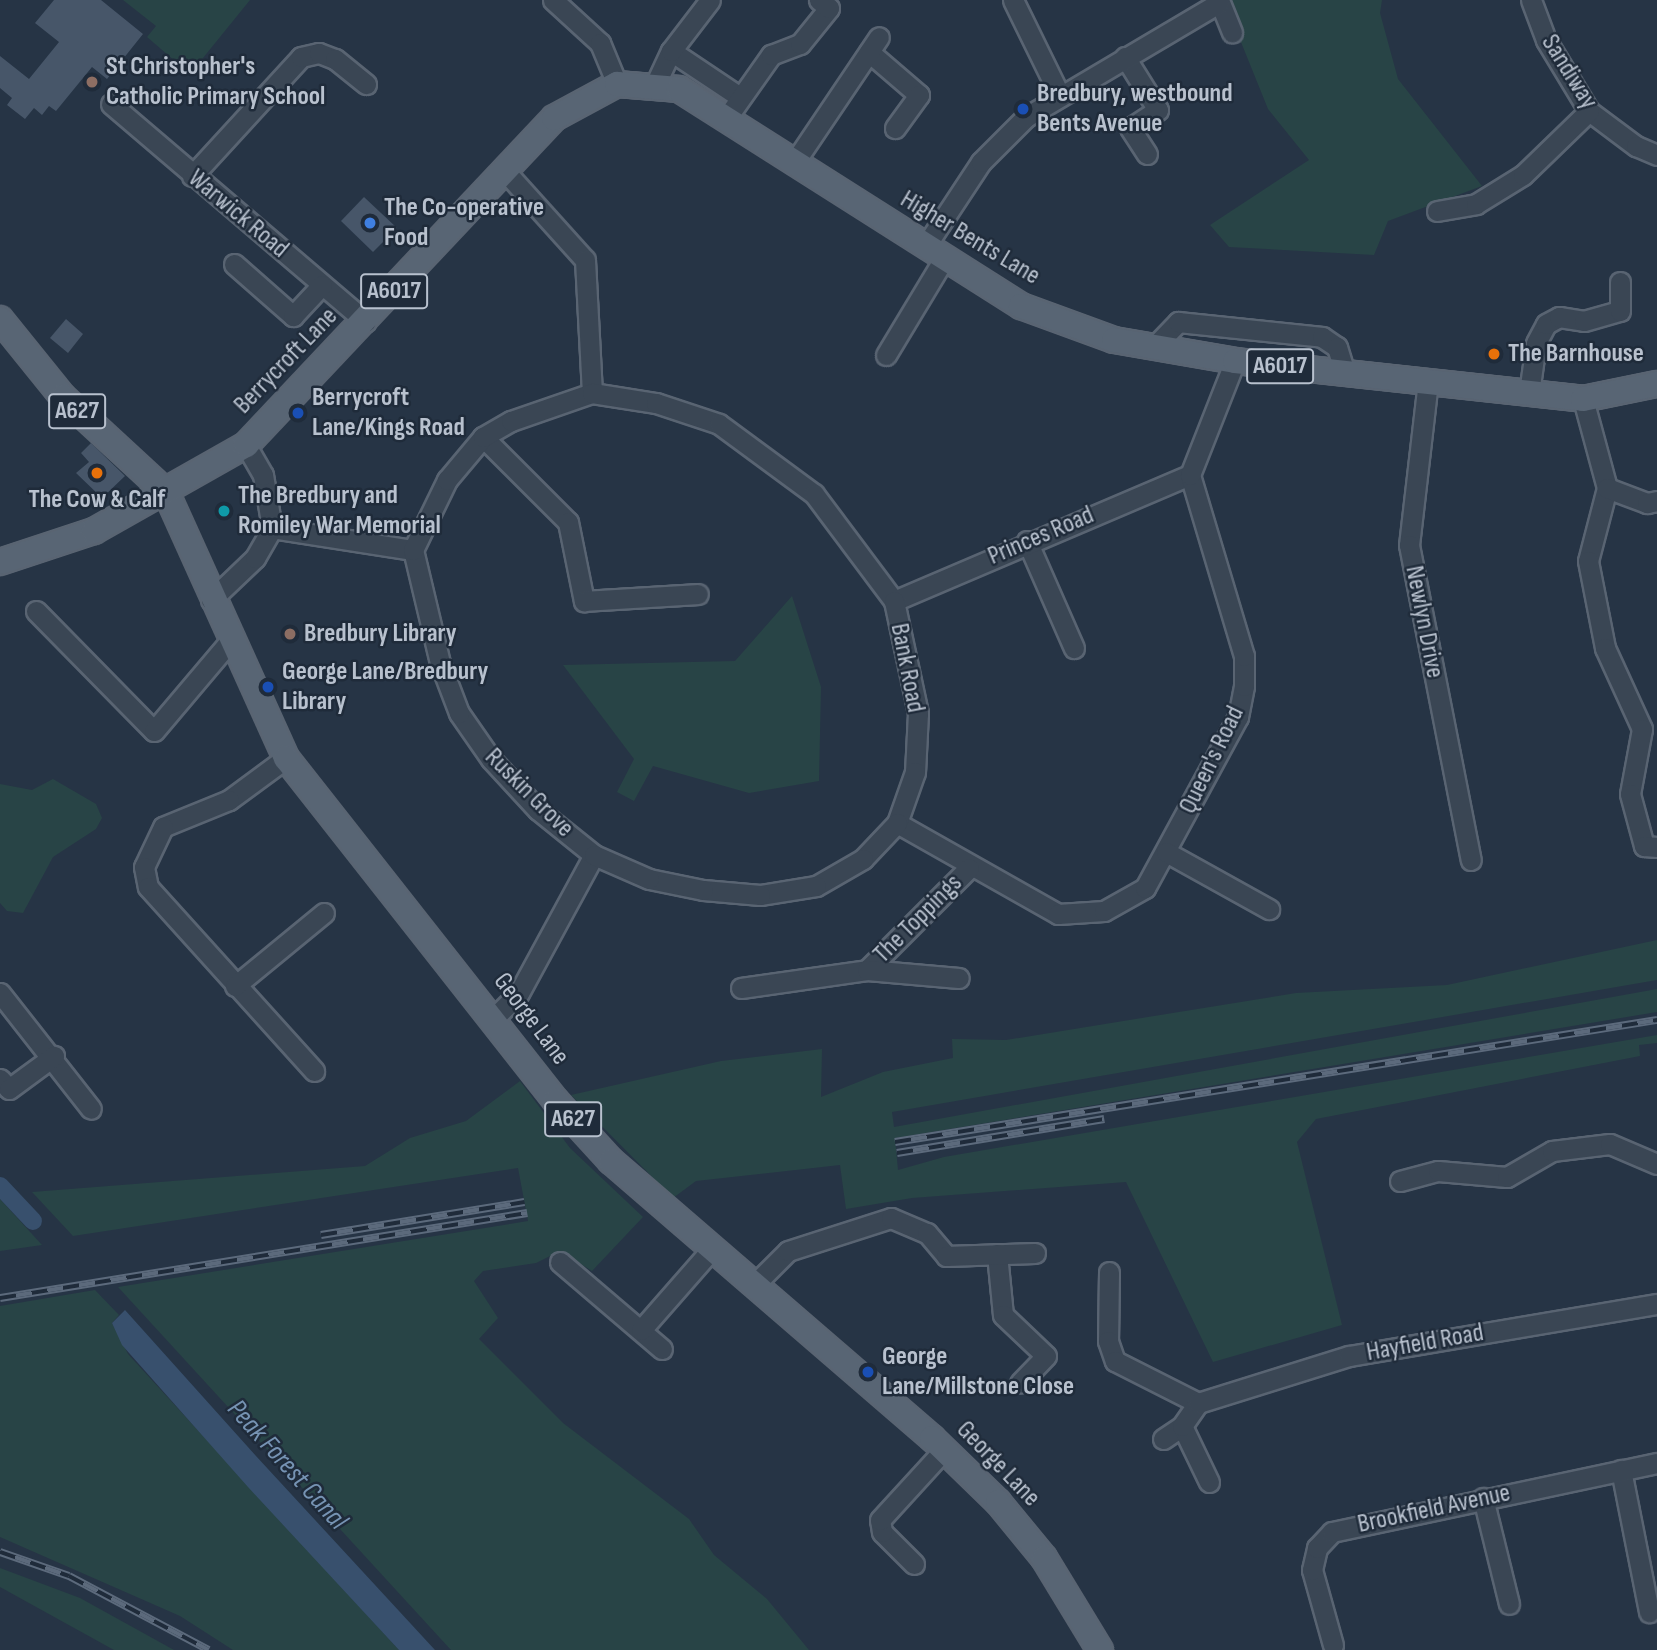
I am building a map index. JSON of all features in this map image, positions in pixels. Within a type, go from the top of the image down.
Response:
[{"type":"main road","name":"Higher Bents Lane","points":[[617,84],[679,89],[734,107],[796,160],[935,253],[1021,306],[1114,340],[1235,361],[1583,399],[1657,384]]},
{"type":"main road","name":"Berrycroft Lane","points":[[0,562],[83,536],[246,445],[366,322],[503,169],[554,118],[617,84]]},
{"type":"main road","name":"A627","points":[[0,319],[62,397],[166,492]]},
{"type":"main road","name":"George Lane","points":[[166,492],[212,600],[286,758],[494,1018],[556,1101],[611,1161],[944,1450],[1044,1558],[1100,1650]]},
{"type":"street","points":[[553,0],[600,43],[617,84]]},
{"type":"street","points":[[655,85],[671,51],[710,0]]},
{"type":"street","points":[[671,51],[734,107],[771,55],[800,44],[829,8],[819,0]]},
{"type":"street","points":[[1013,0],[1059,94]]},
{"type":"street","name":"Sandiway","points":[[1531,0],[1546,40],[1589,111],[1636,146],[1657,155]]},
{"type":"street","points":[[886,355],[935,253],[998,142],[1059,94],[1219,1],[1232,32]]},
{"type":"street","points":[[796,160],[874,45],[919,95],[895,128]]},
{"type":"street","points":[[192,176],[300,57],[319,53],[335,60],[366,84]]},
{"type":"street","points":[[1125,57],[1158,110],[1130,128],[1147,154]]},
{"type":"street","name":"Warwick Road","points":[[111,104],[366,322]]},
{"type":"street","points":[[1437,211],[1476,204],[1523,175],[1589,111]]},
{"type":"street","points":[[272,528],[414,550],[447,480],[483,437],[511,421],[592,393],[585,260],[503,169]]},
{"type":"street","points":[[234,264],[293,316],[322,285]]},
{"type":"street","points":[[1529,393],[1536,343],[1546,324],[1559,317],[1584,321],[1620,311],[1620,282]]},
{"type":"street","points":[[1154,347],[1178,322],[1322,337],[1337,347],[1345,373]]},
{"type":"street","points":[[1190,475],[1235,361]]},
{"type":"street","name":"Newlyn Drive","points":[[1428,381],[1409,545],[1471,860]]},
{"type":"street","name":"Bank Road","points":[[592,393],[656,403],[719,424],[771,458],[814,494],[894,601],[918,713],[915,772],[897,823],[863,859],[816,886],[760,895],[649,880],[594,855]]},
{"type":"street","points":[[1583,399],[1606,488],[1588,561],[1605,648],[1649,730],[1630,794],[1644,846],[1657,847]]},
{"type":"street","points":[[483,437],[568,522],[584,601],[698,594]]},
{"type":"street","points":[[212,600],[255,558],[272,528],[263,475],[246,445]]},
{"type":"street","name":"Princes Road","points":[[894,601],[1027,541],[1190,475]]},
{"type":"street","name":"Queen's Road","points":[[897,823],[969,867],[1058,914],[1080,913],[1122,904],[1145,888],[1238,718],[1244,686],[1244,656],[1190,475]]},
{"type":"street","points":[[1606,488],[1647,503],[1657,501]]},
{"type":"street","points":[[1027,541],[1074,648]]},
{"type":"street","name":"Ruskin Grove","points":[[414,550],[440,663],[459,713],[491,759],[538,810],[594,855],[519,993],[494,1018]]},
{"type":"street","points":[[36,610],[154,731],[231,640]]},
{"type":"street","points":[[286,758],[229,800],[163,827],[144,867],[148,887],[314,1072]]},
{"type":"street","points":[[1166,852],[1269,909]]},
{"type":"street","name":"The Toppings","points":[[867,970],[969,867]]},
{"type":"street","points":[[235,986],[324,913]]},
{"type":"street","name":"The Toppings","points":[[741,988],[867,970],[959,978]]},
{"type":"street","points":[[0,993],[54,1056],[91,1109]]},
{"type":"street","points":[[0,1079],[9,1089],[54,1056]]},
{"type":"street","points":[[1400,1181],[1438,1171],[1507,1177],[1552,1151],[1610,1144],[1657,1164]]},
{"type":"street","points":[[753,1286],[788,1251],[891,1218],[927,1233],[946,1256],[1035,1253]]},
{"type":"street","points":[[641,1330],[712,1249]]},
{"type":"street","points":[[997,1254],[1003,1315],[1046,1356],[1020,1383]]},
{"type":"street","points":[[560,1262],[662,1349]]},
{"type":"street","points":[[1109,1272],[1108,1341],[1115,1361],[1198,1403],[1182,1426],[1163,1439]]},
{"type":"street","name":"Hayfield Road","points":[[1198,1403],[1349,1356],[1657,1304]]},
{"type":"street","points":[[1182,1426],[1209,1482]]},
{"type":"street","points":[[914,1564],[882,1532],[880,1520],[944,1450]]},
{"type":"street","name":"Brookfield Avenue","points":[[1333,1645],[1311,1570],[1317,1548],[1332,1532],[1657,1463]]},
{"type":"street","points":[[1621,1470],[1648,1612]]},
{"type":"street","points":[[1483,1498],[1510,1604]]},
{"type":"green space","points":[[123,0],[250,0],[190,74],[147,37],[156,26]]},
{"type":"green space","points":[[1224,0],[1382,0],[1380,13],[1398,79],[1482,186],[1388,221],[1374,255],[1229,247],[1210,225],[1309,160],[1268,109]]},
{"type":"green space","points":[[792,596],[821,687],[819,781],[749,793],[653,766],[634,801],[617,792],[634,759],[563,665],[735,661]]},
{"type":"green space","points":[[53,779],[96,804],[102,818],[96,829],[53,857],[23,913],[7,911],[0,903],[0,784],[32,790]]},
{"type":"green space","points":[[1657,940],[1657,980],[892,1112],[894,1127],[1657,989],[1657,1012],[895,1138],[898,1170],[944,1157],[1657,1035],[1657,1043],[1639,1045],[1640,1056],[1316,1119],[1297,1142],[1342,1325],[1213,1362],[1126,1182],[912,1198],[846,1209],[840,1165],[696,1181],[673,1198],[571,1095],[721,1061],[822,1049],[821,1097],[883,1072],[953,1058],[952,1039],[1006,1040],[1296,993],[1447,985]]},
{"type":"green space","points":[[520,1081],[570,1148],[643,1217],[592,1271],[560,1251],[536,1263],[483,1271],[474,1281],[498,1318],[479,1339],[563,1423],[689,1519],[714,1555],[767,1599],[809,1650],[451,1650],[118,1287],[528,1221],[518,1168],[73,1236],[32,1192],[365,1166],[410,1138],[466,1121]]},
{"type":"green space","points":[[0,1199],[42,1245],[0,1251]]},
{"type":"green space","points":[[95,1290],[119,1315],[112,1323],[128,1354],[399,1650],[233,1650],[180,1616],[0,1537],[0,1306]]},
{"type":"green space","points":[[0,1568],[80,1598],[174,1650],[114,1650],[0,1587]]},
{"type":"water","points":[[125,1310],[435,1650],[399,1650],[248,1487],[122,1345],[112,1323]]},
{"type":"building","points":[[54,0],[101,0],[143,34],[107,79],[92,67],[56,111],[49,106],[42,115],[34,108],[25,119],[7,105],[12,98],[0,88],[0,56],[29,79],[59,42],[35,23]]},
{"type":"building","points":[[364,197],[397,228],[373,252],[341,221]]},
{"type":"building","points":[[66,319],[83,334],[68,353],[50,338]]},
{"type":"building","points":[[91,443],[125,476],[102,498],[76,473],[89,462],[81,453]]},
{"type":"waterway","name":"Peak Forest Canal","points":[[0,1186],[33,1221]]},
{"type":"railway","points":[[895,1142],[1657,1020]]},
{"type":"railway","points":[[897,1153],[1104,1119]]},
{"type":"railway","points":[[321,1235],[524,1202]]},
{"type":"railway","points":[[0,1298],[527,1213]]},
{"type":"railway","points":[[0,1552],[69,1576],[209,1650]]},
{"type":"place","name":"St Christopher's Catholic Primary School","points":[[92,82]]},
{"type":"place","name":"Bredbury, westbound Bents Avenue","points":[[1023,109]]},
{"type":"place","name":"The Co-operative Food","points":[[370,223]]},
{"type":"place","name":"The Barnhouse","points":[[1494,354]]},
{"type":"place","name":"Berrycroft Lane/Kings Road","points":[[298,413]]},
{"type":"place","name":"The Cow & Calf","points":[[97,473]]},
{"type":"place","name":"The Bredbury and Romiley War Memorial","points":[[224,511]]},
{"type":"place","name":"Bredbury Library","points":[[290,634]]},
{"type":"place","name":"George Lane/Bredbury Library","points":[[268,687]]},
{"type":"place","name":"George Lane/Millstone Close","points":[[868,1372]]}]
